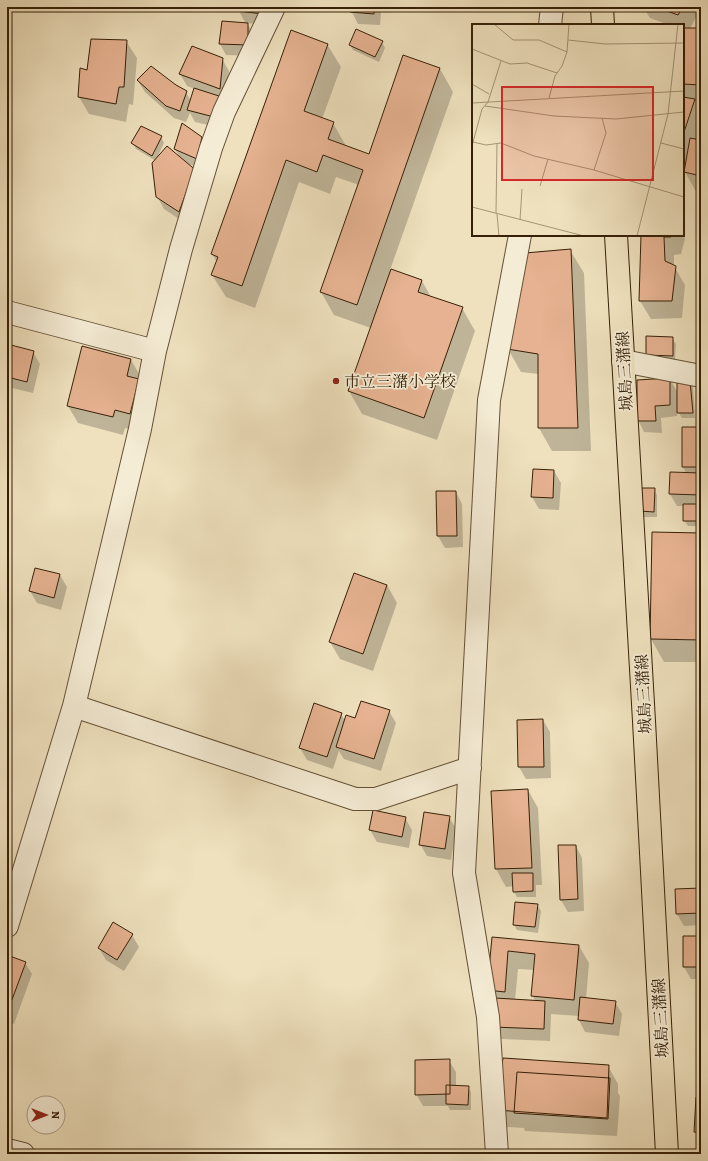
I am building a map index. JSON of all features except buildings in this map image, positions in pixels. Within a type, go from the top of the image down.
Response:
[{"type":"main road","points":[[602,7],[603,24]]},
{"type":"main road","name":"城島三潴線","points":[[616,236],[667,1154]]},
{"type":"street","points":[[7,926],[74,706],[140,429],[155,351],[181,249],[211,148],[224,112],[274,7]]},
{"type":"street","points":[[550,24],[552,7]]},
{"type":"street","points":[[497,1154],[488,1017],[464,873],[489,400],[520,236]]},
{"type":"street","points":[[7,312],[155,351]]},
{"type":"street","points":[[623,361],[701,376]]},
{"type":"street","points":[[74,706],[355,799],[376,799],[470,768]]},
{"type":"street","points":[[7,1150],[23,1154]]},
{"type":"place","name":"市立三潴小学校","points":[[336,381]]}]
